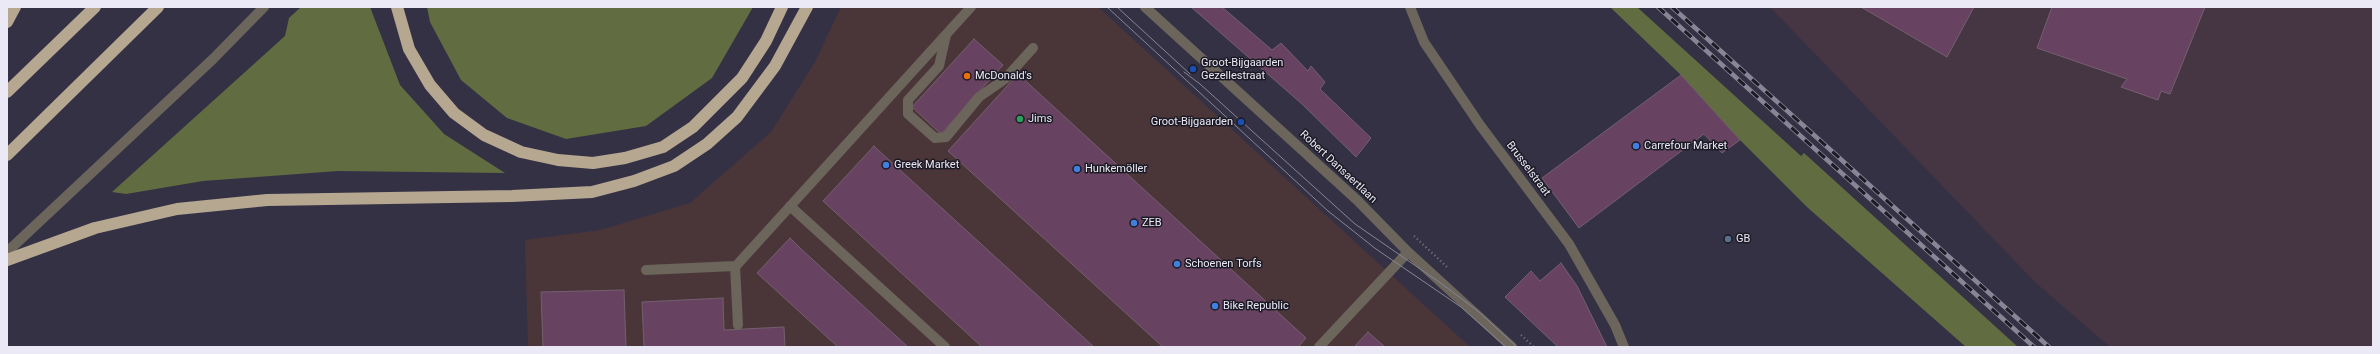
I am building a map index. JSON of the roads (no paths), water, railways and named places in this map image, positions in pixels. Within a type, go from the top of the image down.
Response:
[{"type":"highway","points":[[7,22],[15,7]]},
{"type":"highway","points":[[7,92],[95,7]]},
{"type":"highway","points":[[7,155],[158,7]]},
{"type":"highway","points":[[396,7],[409,49],[430,85],[454,113],[484,135],[521,152],[558,160],[593,163],[625,158],[663,147],[693,127],[721,101],[742,78],[766,41],[782,7]]},
{"type":"highway","points":[[7,260],[95,228],[177,209],[267,200],[512,196],[592,192],[634,181],[674,166],[707,144],[737,117],[775,66],[807,7]]},
{"type":"street","points":[[7,252],[213,59],[264,7]]},
{"type":"street","points":[[646,270],[735,266],[971,7]]},
{"type":"street","name":"Robert Dansaertlaan","points":[[1145,7],[1357,200],[1408,252],[1512,347]]},
{"type":"street","name":"Brusselstraat","points":[[1410,7],[1424,42],[1480,125],[1569,244],[1615,325],[1624,347]]},
{"type":"street","points":[[946,35],[939,66],[908,100],[908,114],[935,138],[946,137],[979,98],[1006,79],[1034,48]]},
{"type":"street","points":[[790,206],[944,347]]},
{"type":"street","points":[[1321,345],[1408,252]]},
{"type":"street","points":[[735,266],[738,324]]},
{"type":"tram line","points":[[1107,7],[1328,211],[1376,249],[1461,307],[1506,347]]},
{"type":"tram line","points":[[1117,7],[1190,74]]},
{"type":"tram line","points":[[1184,72],[1200,84],[1355,224],[1442,284],[1479,312],[1517,347]]},
{"type":"railway","points":[[1658,7],[2034,347]]},
{"type":"railway","points":[[1672,7],[2049,347]]},
{"type":"place","name":"Groot-Bijgaarden Gezellestraat","points":[[1193,69]]},
{"type":"place","name":"McDonald's","points":[[967,76]]},
{"type":"place","name":"Jims","points":[[1020,119]]},
{"type":"place","name":"Groot-Bijgaarden","points":[[1241,122]]},
{"type":"place","name":"Carrefour Market","points":[[1636,146]]},
{"type":"place","name":"Greek Market","points":[[886,165]]},
{"type":"place","name":"Hunkemöller","points":[[1077,169]]},
{"type":"place","name":"ZEB","points":[[1134,223]]},
{"type":"place","name":"GB","points":[[1728,239]]},
{"type":"place","name":"Schoenen Torfs","points":[[1177,264]]},
{"type":"place","name":"Bike Republic","points":[[1215,306]]}]
